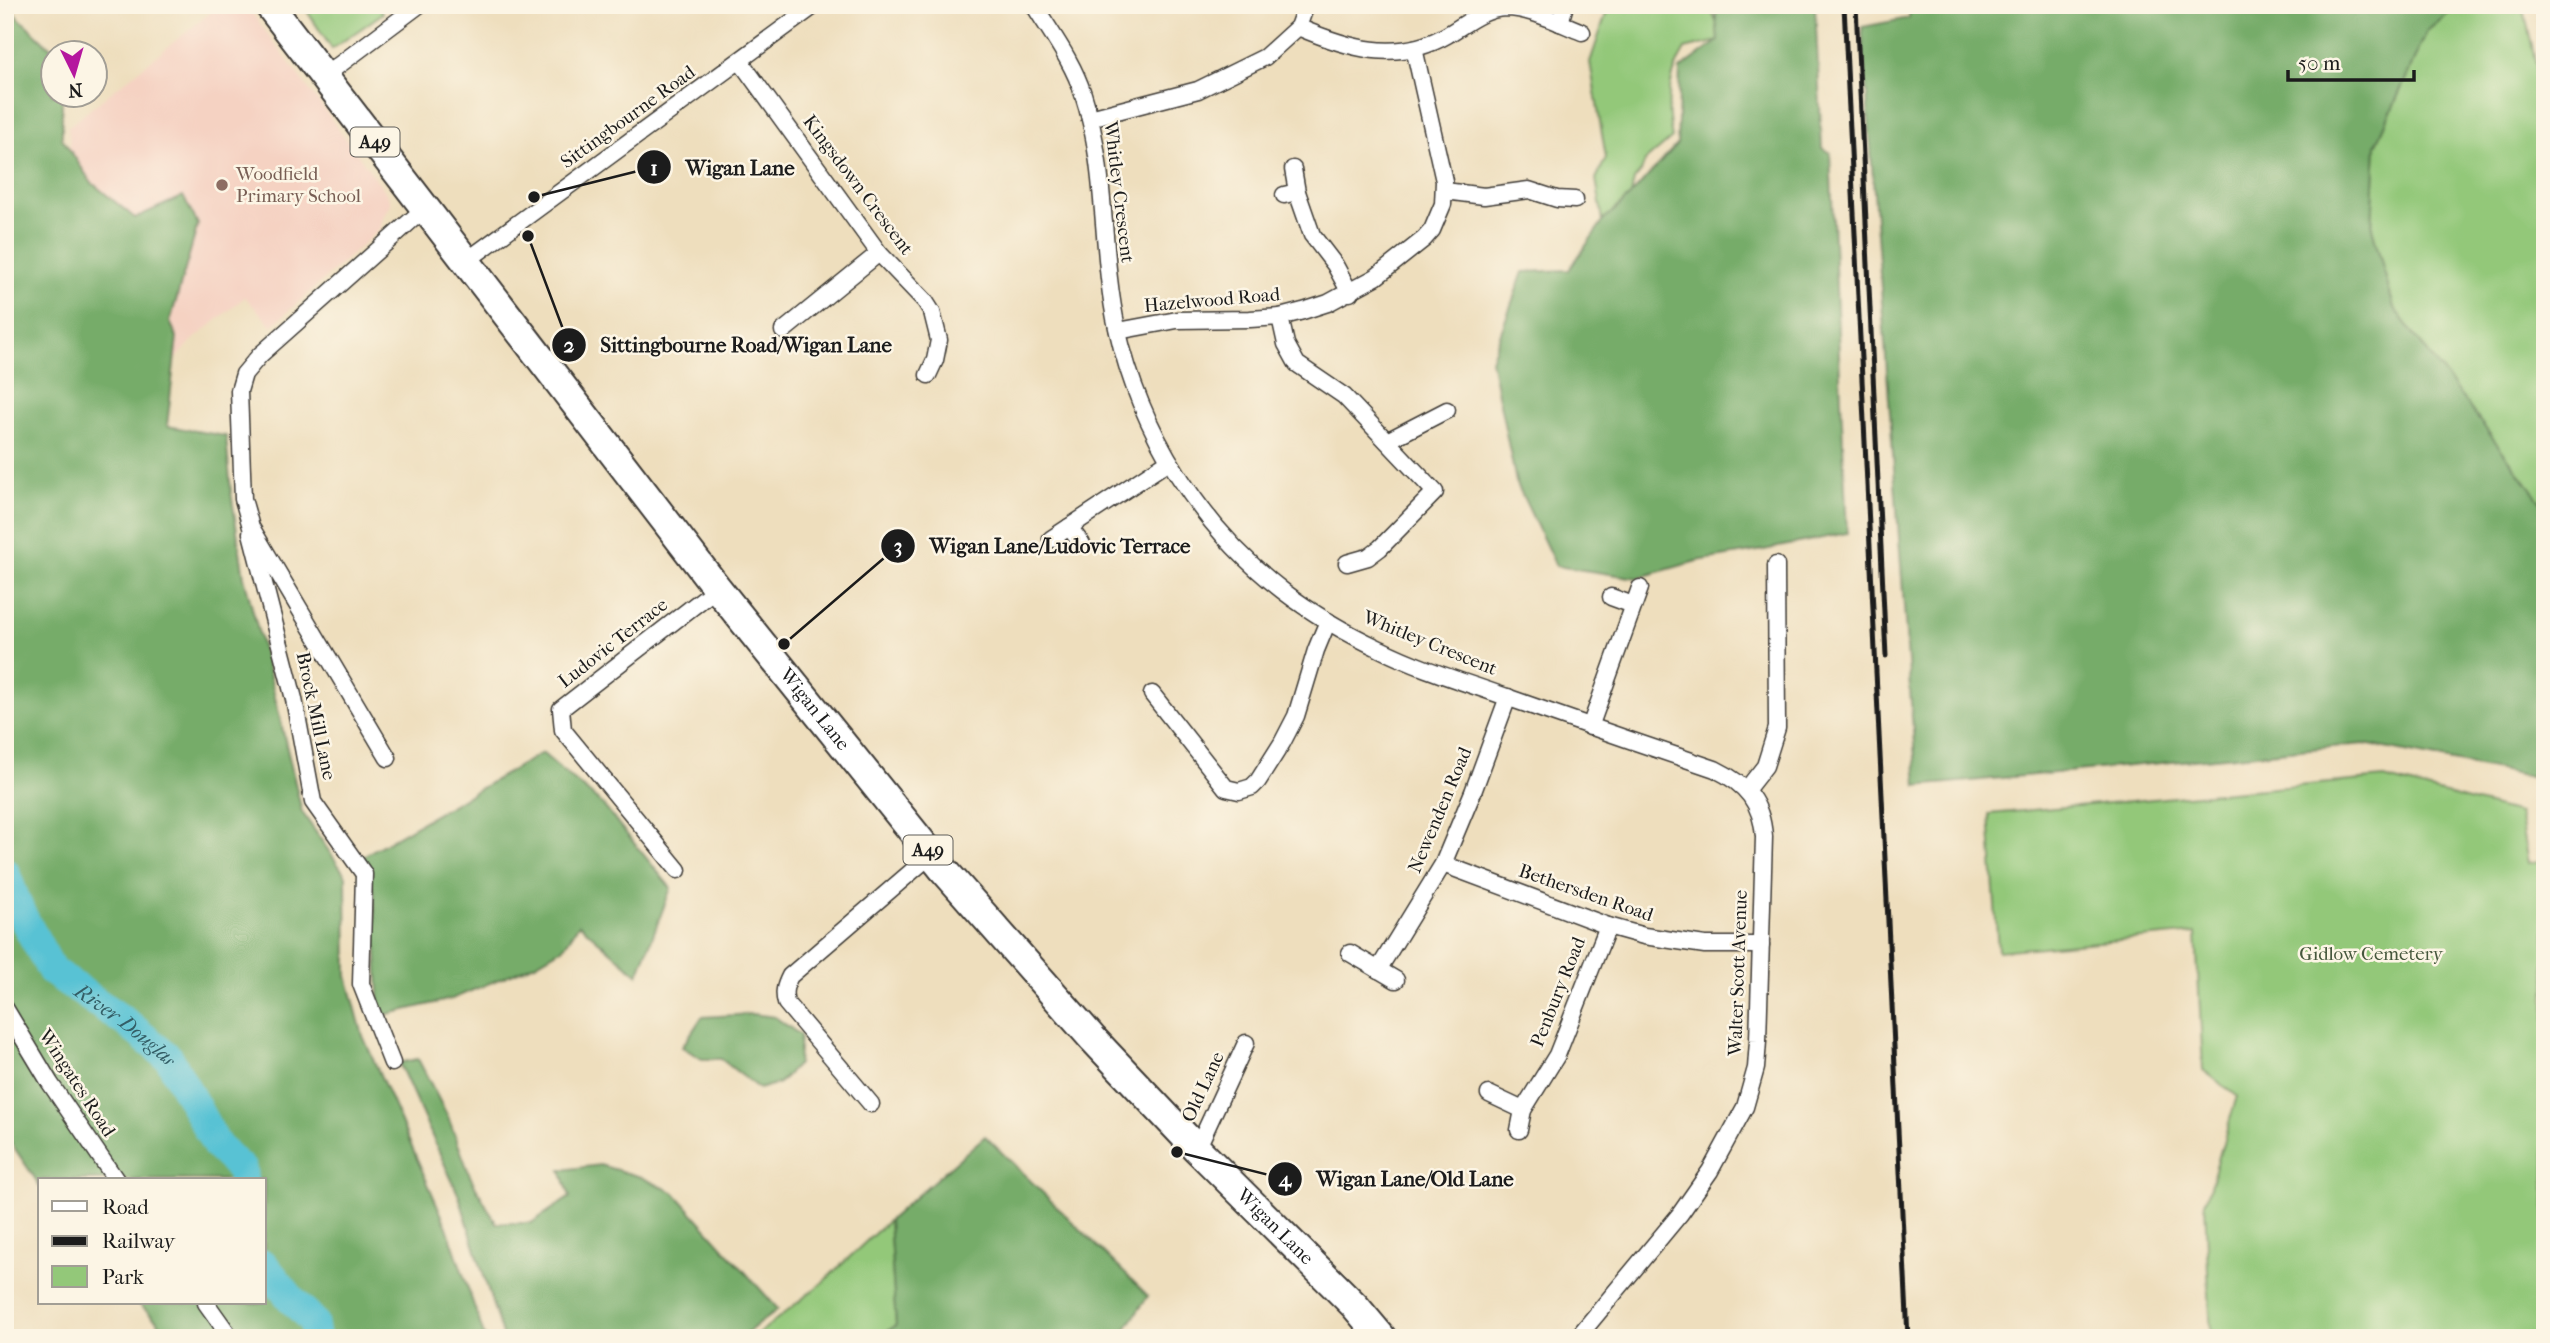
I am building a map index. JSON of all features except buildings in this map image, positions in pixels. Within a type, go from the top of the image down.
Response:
[{"type":"highway","name":"Wigan Lane","points":[[269,5],[717,588],[932,855],[1093,1039],[1197,1149],[1355,1306],[1382,1338]]},
{"type":"street","points":[[323,77],[419,5]]},
{"type":"street","name":"Sittingbourne Road","points":[[465,262],[815,5]]},
{"type":"street","name":"Whitley Crescent","points":[[1034,5],[1074,73],[1090,118],[1099,172],[1110,290],[1118,331],[1143,406],[1169,461],[1192,496],[1248,560],[1283,591],[1328,621],[1383,651],[1590,727],[1715,769],[1747,789]]},
{"type":"street","points":[[1090,118],[1198,90],[1265,57],[1298,27],[1307,5]]},
{"type":"street","points":[[1560,23],[1565,5]]},
{"type":"street","points":[[1298,27],[1352,48],[1387,51],[1414,48],[1433,42],[1478,15],[1503,8],[1532,13],[1582,32]]},
{"type":"street","name":"Hazelwood Road","points":[[1118,331],[1177,320],[1280,317],[1328,303],[1376,277],[1424,239],[1432,230],[1443,204],[1443,171],[1414,48]]},
{"type":"street","name":"Kingsdown Crescent","points":[[740,61],[879,253],[925,301],[932,312],[939,340],[935,360],[928,375]]},
{"type":"street","points":[[1293,169],[1291,194],[1312,235],[1335,265],[1350,293]]},
{"type":"street","points":[[1444,191],[1485,196],[1529,191],[1557,199],[1578,199]]},
{"type":"street","name":"Brock Mill Lane","points":[[393,1063],[361,984],[364,874],[313,802],[294,699],[252,544],[251,527],[243,499],[239,391],[244,374],[260,355],[424,209]]},
{"type":"street","points":[[783,331],[879,253]]},
{"type":"street","points":[[1280,317],[1286,344],[1297,364],[1338,391],[1435,492],[1380,548],[1368,557],[1348,563]]},
{"type":"street","points":[[1387,441],[1447,410]]},
{"type":"street","points":[[1051,539],[1169,461]]},
{"type":"street","name":"Brock Mill Lane","points":[[251,527],[388,758]]},
{"type":"street","points":[[1069,527],[1082,544]]},
{"type":"street","points":[[1747,789],[1765,766],[1777,728],[1776,565]]},
{"type":"street","name":"Ludovic Terrace","points":[[678,870],[563,730],[561,709],[717,588]]},
{"type":"street","points":[[1590,727],[1640,588]]},
{"type":"street","points":[[1611,597],[1633,605]]},
{"type":"street","points":[[1152,694],[1226,788],[1246,790],[1258,781],[1296,716],[1316,650],[1328,621]]},
{"type":"street","name":"Newenden Road","points":[[1378,970],[1443,864],[1507,697]]},
{"type":"street","name":"Walter Scott Avenue","points":[[1577,1338],[1680,1214],[1710,1171],[1745,1107],[1756,1068],[1763,826],[1759,808],[1747,789]]},
{"type":"street","points":[[871,1104],[786,1003],[783,993],[790,976],[932,855]]},
{"type":"street","name":"Bethersden Road","points":[[1443,864],[1608,926],[1662,940],[1705,945],[1761,945]]},
{"type":"street","name":"Penbury Road","points":[[1519,1130],[1523,1110],[1557,1055],[1608,926]]},
{"type":"street","points":[[1350,953],[1396,981]]},
{"type":"street","name":"Wingates Road","points":[[5,1008],[50,1083],[115,1178]]},
{"type":"street","name":"Old Lane","points":[[1197,1149],[1246,1043]]},
{"type":"street","points":[[1489,1094],[1523,1110]]},
{"type":"street","points":[[207,1304],[231,1338]]},
{"type":"shaded area","name":"Woodfield Primary School","points":[[220,5],[246,5],[390,199],[380,229],[272,326],[245,297],[193,340],[175,360],[95,313],[62,179],[70,143],[68,127],[92,108],[108,108],[108,95]]},
{"type":"green space","points":[[5,5],[40,38],[38,38],[38,108],[62,108],[62,138],[91,182],[135,218],[183,196],[198,224],[170,322],[177,337],[167,426],[226,436],[231,492],[244,577],[302,812],[346,876],[347,976],[363,1036],[447,1227],[485,1338],[169,1338],[157,1321],[139,1304],[266,1304],[266,1178],[38,1178],[38,1183],[5,1134]]},
{"type":"green space","points":[[303,5],[378,5],[383,13],[332,49]]},
{"type":"green space","points":[[1609,5],[1709,5],[1717,23],[1718,41],[1685,49],[1675,70],[1670,92],[1672,138],[1645,161],[1634,180],[1631,195],[1603,221],[1596,179],[1606,158],[1590,62]]},
{"type":"green space","points":[[1715,5],[1815,5],[1822,148],[1830,153],[1847,533],[1697,561],[1637,578],[1556,566],[1516,482],[1491,360],[1523,272],[1569,270],[1603,221],[1631,195],[1677,144],[1680,69],[1718,41]]},
{"type":"green space","points":[[1909,5],[2459,5],[2427,31],[2376,145],[2372,228],[2394,308],[2545,507],[2545,779],[2364,744],[1917,786],[1862,27],[1909,18]]},
{"type":"green space","points":[[2459,5],[2523,5],[2545,106],[2545,507],[2394,308],[2372,228],[2376,145],[2427,31]]},
{"type":"green space","points":[[542,753],[602,804],[671,888],[638,975],[579,924],[564,947],[535,964],[452,999],[380,1016],[374,892],[363,856]]},
{"type":"green space","name":"Gidlow Cemetery","points":[[2384,778],[2519,813],[2528,863],[2545,860],[2545,1338],[2211,1338],[2205,1203],[2237,1096],[2203,1070],[2196,933],[1998,951],[1989,814]]},
{"type":"green space","points":[[753,1014],[775,1017],[800,1035],[798,1064],[779,1083],[759,1089],[721,1059],[702,1059],[682,1047],[702,1017]]},
{"type":"green space","points":[[418,1059],[448,1117],[471,1178],[496,1223],[531,1223],[570,1197],[561,1170],[600,1165],[641,1177],[675,1193],[778,1309],[740,1338],[503,1338],[459,1196],[399,1063]]},
{"type":"green space","points":[[985,1136],[1148,1296],[1120,1338],[879,1338],[896,1325],[889,1220]]},
{"type":"green space","points":[[889,1220],[896,1325],[879,1338],[753,1338],[822,1283]]},
{"type":"waterway","name":"River Douglas","points":[[5,873],[20,912],[52,971],[128,1024],[169,1058],[217,1146],[242,1170],[243,1178]]},
{"type":"waterway","name":"River Douglas","points":[[266,1268],[313,1321],[316,1338]]},
{"type":"railway","points":[[1844,5],[1908,1338]]},
{"type":"railway","points":[[1856,5],[1886,656]]},
{"type":"place","name":"Woodfield Primary School","points":[[222,185]]},
{"type":"place","name":"Wigan Lane","points":[[534,197]]},
{"type":"place","name":"Sittingbourne Road/Wigan Lane","points":[[528,236]]},
{"type":"place","name":"Wigan Lane/Ludovic Terrace","points":[[784,644]]},
{"type":"place","name":"Wigan Lane/Old Lane","points":[[1177,1152]]}]
